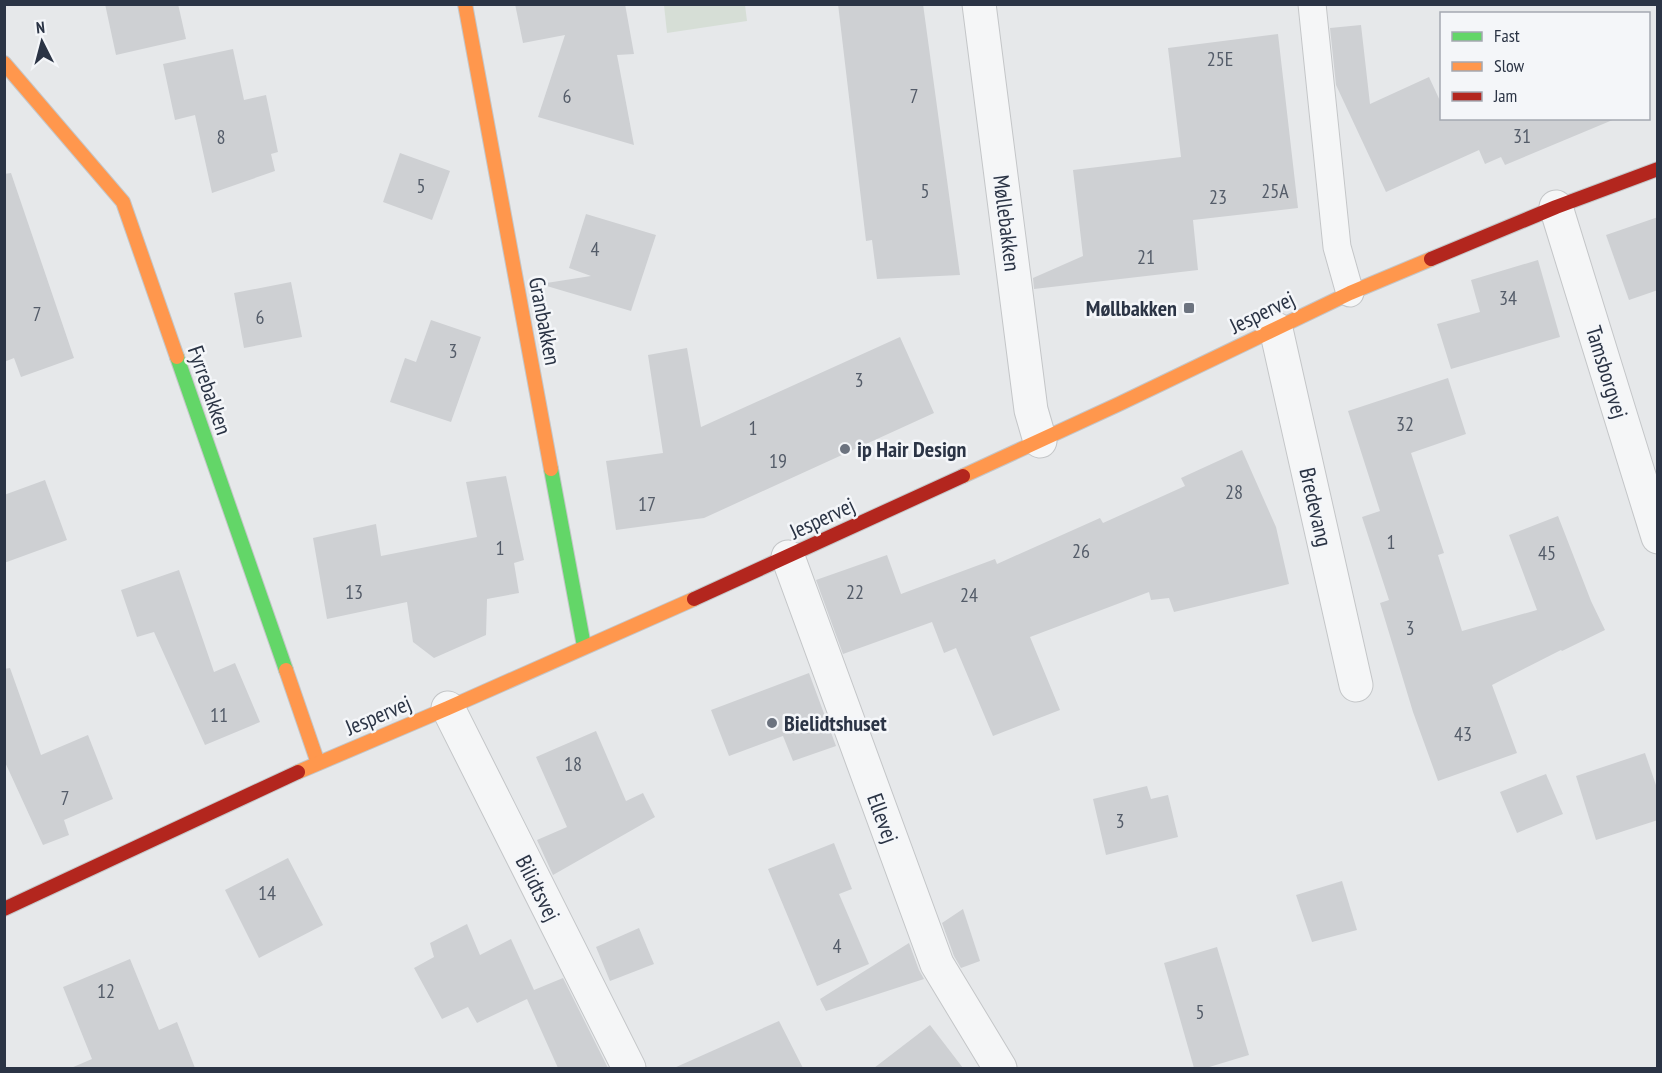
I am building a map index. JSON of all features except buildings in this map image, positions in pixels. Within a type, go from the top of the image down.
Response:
[{"type":"street","name":"Granbakken","points":[[465,4],[584,646]]},
{"type":"street","name":"Møllebakken","points":[[979,4],[1031,410],[1040,441]]},
{"type":"street","name":"Fyrrebakken","points":[[4,63],[123,202],[318,763]]},
{"type":"street","name":"Jespervej","points":[[4,909],[318,763],[448,708],[1040,441],[1350,293],[1556,207],[1658,169]]},
{"type":"street","name":"Tamsborgvej","points":[[1556,207],[1658,537]]},
{"type":"street","name":"Bredevang","points":[[1276,329],[1356,686]]},
{"type":"street","name":"Ellevej","points":[[788,556],[937,964],[1000,1068]]},
{"type":"street","name":"Bilidtsvej","points":[[448,708],[629,1068]]},
{"type":"lane","points":[[1312,4],[1337,247],[1350,293]]},
{"type":"shaded area","points":[[664,5],[745,5],[747,21],[667,33]]},
{"type":"traffic: fast","points":[[177,357],[286,670]]},
{"type":"traffic: fast","points":[[551,469],[584,646]]},
{"type":"traffic: slow","points":[[465,4],[551,469]]},
{"type":"traffic: slow","points":[[4,63],[123,202],[177,357]]},
{"type":"traffic: slow","points":[[963,476],[1350,293],[1431,259]]},
{"type":"traffic: slow","points":[[298,772],[694,599]]},
{"type":"traffic: slow","points":[[286,670],[318,763]]},
{"type":"traffic: jam","points":[[1431,259],[1556,207],[1658,169]]},
{"type":"traffic: jam","points":[[694,599],[963,476]]},
{"type":"traffic: jam","points":[[4,909],[298,772]]},
{"type":"place","name":"Møllbakken","points":[[1189,308]]},
{"type":"place","name":"ip Hair Design","points":[[845,449]]},
{"type":"place","name":"Bielidtshuset","points":[[772,723]]}]
